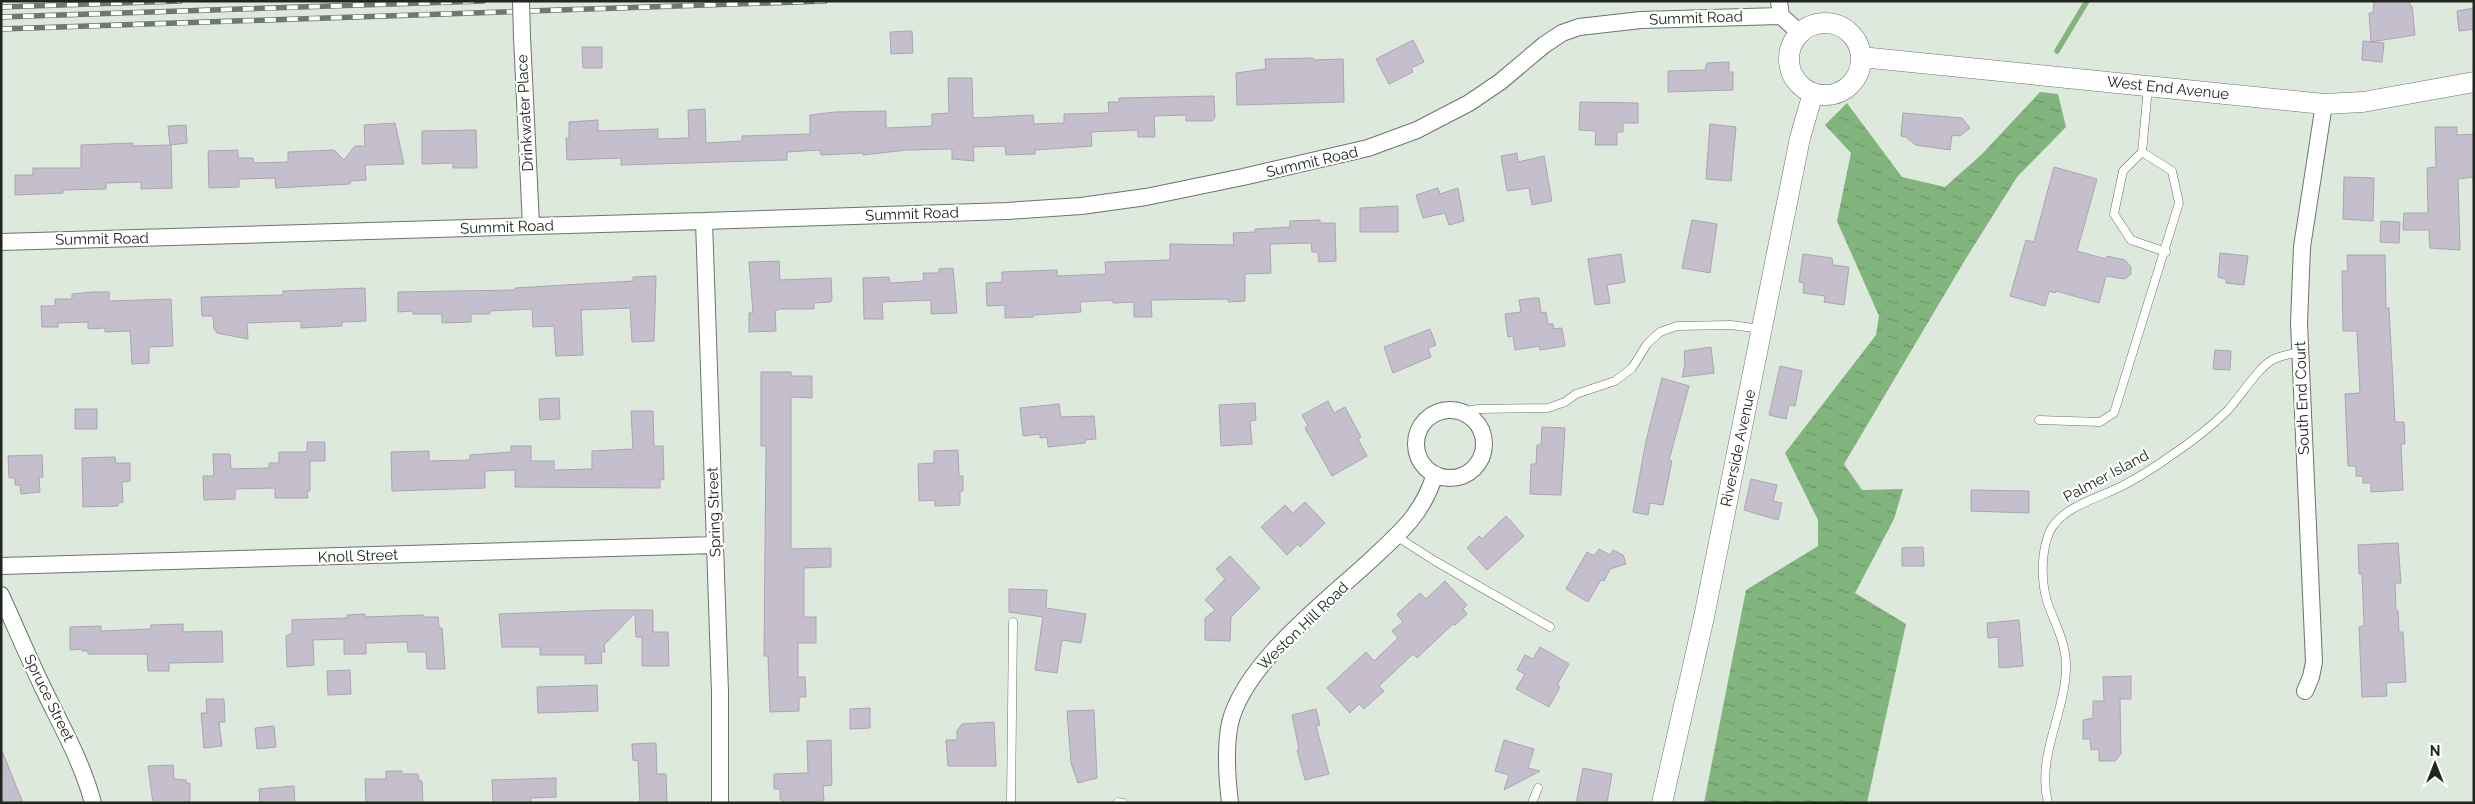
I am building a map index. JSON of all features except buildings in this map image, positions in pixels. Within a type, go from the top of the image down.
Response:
[{"type":"street","name":"Drinkwater Place","points":[[521,1],[530,225]]},
{"type":"street","points":[[1780,9],[1800,33]]},
{"type":"street","name":"Summit Road","points":[[1,242],[704,221],[1081,206],[1146,196],[1335,157],[1368,148],[1417,130],[1469,103],[1500,82],[1544,45],[1562,33],[1579,27],[1780,9]]},
{"type":"street","points":[[1816,24],[1834,24],[1842,28],[1855,40],[1861,57],[1859,69],[1854,79],[1846,88],[1836,93],[1824,95],[1813,93],[1800,84],[1791,72],[1790,51],[1800,33],[1816,24]]},
{"type":"street","name":"West End Avenue","points":[[1861,57],[2324,104],[2363,102],[2474,82]]},
{"type":"street","name":"Riverside Avenue","points":[[1662,803],[1704,617],[1800,138],[1813,93]]},
{"type":"street","name":"South End Court","points":[[2305,691],[2311,677],[2314,662],[2299,352],[2302,247],[2324,104]]},
{"type":"street","name":"Spring Street","points":[[704,221],[720,692],[720,803]]},
{"type":"street","points":[[1449,410],[1460,412],[1473,420],[1482,432],[1484,442],[1482,456],[1474,467],[1462,475],[1448,478],[1435,474],[1422,464],[1418,457],[1416,446],[1417,435],[1421,426],[1429,417],[1438,412],[1449,410]]},
{"type":"street","name":"Weston Hill Road","points":[[1230,803],[1230,724],[1238,700],[1246,687],[1269,655],[1396,536],[1418,512],[1428,496],[1435,474]]},
{"type":"street","name":"Knoll Street","points":[[1,566],[715,545]]},
{"type":"street","name":"Spruce Street","points":[[1,594],[43,688],[71,743],[93,803]]},
{"type":"lane","points":[[2148,86],[2142,152],[2123,172],[2114,214],[2131,240],[2166,252]]},
{"type":"lane","points":[[2039,420],[2100,422],[2114,414],[2166,252],[2179,203],[2172,171],[2142,152]]},
{"type":"lane","points":[[1460,412],[1478,409],[1548,408],[1565,402],[1576,394],[1615,381],[1632,368],[1647,344],[1660,332],[1677,326],[1730,325],[1762,329]]},
{"type":"lane","name":"Palmer Island","points":[[2048,803],[2044,790],[2044,768],[2063,698],[2066,664],[2064,640],[2047,599],[2044,549],[2050,532],[2066,513],[2125,485],[2202,433],[2245,392],[2257,374],[2272,360],[2299,352]]},
{"type":"lane","points":[[1396,536],[1434,561],[1550,626]]},
{"type":"lane","points":[[1011,803],[1013,622]]},
{"type":"lane","points":[[1532,803],[1538,788]]},
{"type":"lane","points":[[1118,802],[1124,803]]},
{"type":"water","points":[[2040,92],[2058,94],[2066,127],[2017,177],[1965,260],[1844,464],[1862,490],[1903,489],[1894,519],[1855,593],[1906,624],[1867,803],[1704,803],[1746,590],[1818,546],[1818,520],[1785,453],[1876,335],[1879,316],[1837,221],[1851,153],[1825,125],[1847,103],[1902,177],[1945,187],[1982,154]]},
{"type":"waterway","points":[[2057,51],[2087,1]]},
{"type":"railway","points":[[1,7],[180,1]]},
{"type":"railway","points":[[1,17],[483,1]]},
{"type":"railway","points":[[1,29],[825,1]]}]
